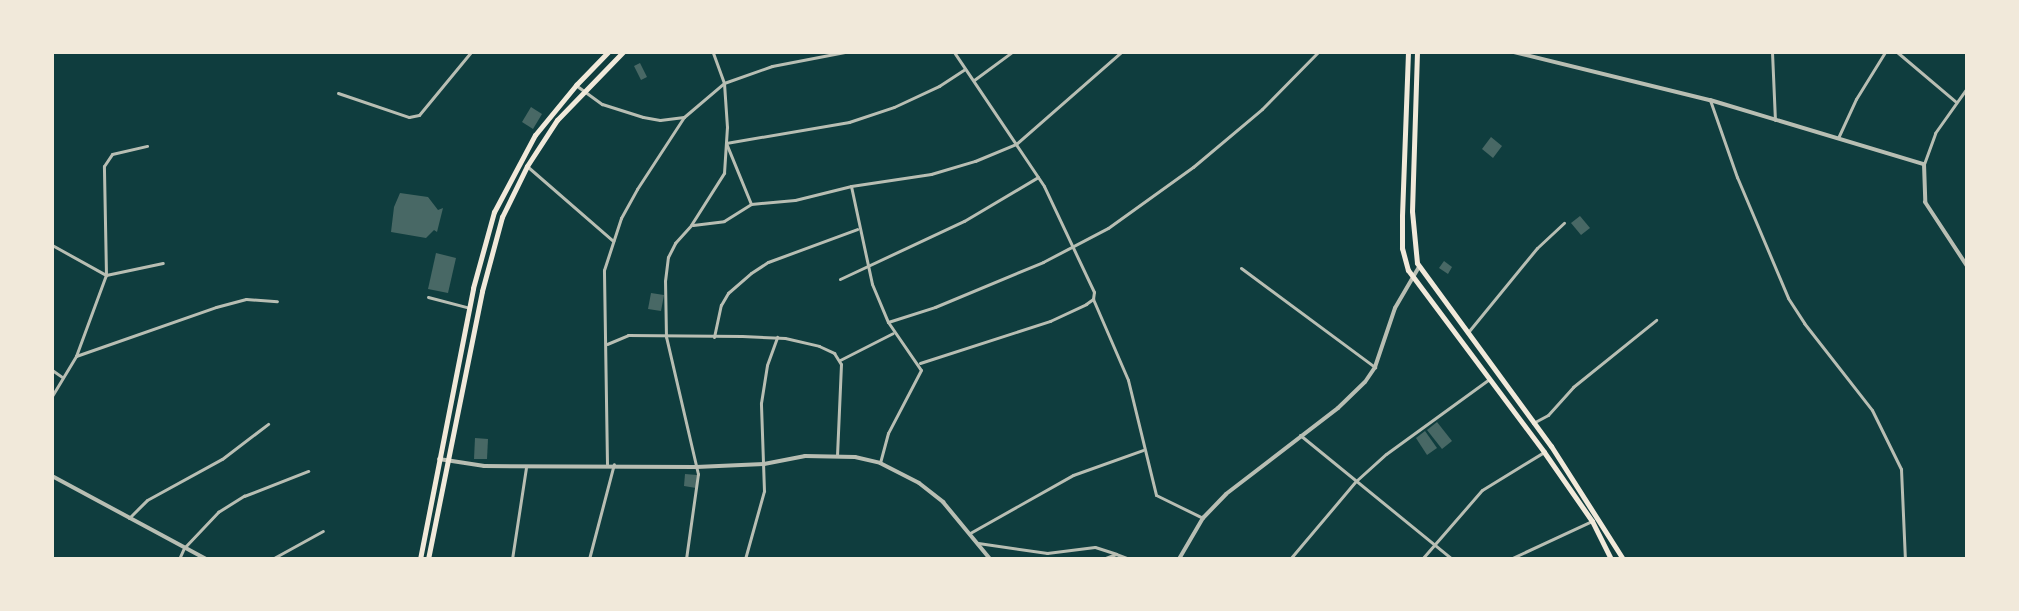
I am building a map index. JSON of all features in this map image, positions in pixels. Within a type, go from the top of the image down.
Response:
[{"type":"main road","points":[[420,559],[470,308],[494,212],[519,162],[550,114],[608,52]]},
{"type":"main road","points":[[428,559],[455,420],[502,217],[527,166],[557,120],[623,52]]},
{"type":"main road","points":[[1409,52],[1402,248],[1412,277],[1544,452],[1592,521],[1611,559]]},
{"type":"main road","points":[[1417,52],[1412,211],[1414,253],[1419,267],[1599,517],[1623,559]]},
{"type":"main road","points":[[482,253],[492,255]]},
{"type":"main road","points":[[447,418],[455,420]]},
{"type":"street","points":[[338,93],[409,117],[419,115],[471,52]]},
{"type":"street","points":[[686,559],[695,513],[696,467],[666,337],[668,257],[724,173],[724,83],[713,52]]},
{"type":"street","points":[[607,464],[604,270],[613,241],[637,189],[684,117],[724,83],[772,66],[845,52]]},
{"type":"street","points":[[954,52],[1038,177],[1091,281],[1093,299],[1128,380],[1156,495],[1203,518]]},
{"type":"street","points":[[974,80],[1012,52]]},
{"type":"street","points":[[691,225],[724,221],[751,204],[795,200],[851,186],[949,170],[1016,144],[1121,52]]},
{"type":"street","points":[[888,322],[935,307],[1075,247],[1154,198],[1262,109],[1318,52]]},
{"type":"street","points":[[1514,52],[1710,100],[1924,164]]},
{"type":"street","points":[[1772,52],[1775,120]]},
{"type":"street","points":[[1838,138],[1856,99],[1885,52]]},
{"type":"street","points":[[1897,52],[1955,101]]},
{"type":"street","points":[[726,143],[849,122],[894,107],[939,86],[965,69]]},
{"type":"street","points":[[576,85],[602,104],[643,117],[660,120],[684,117]]},
{"type":"street","points":[[1967,88],[1935,133],[1924,164],[1925,202],[1967,266]]},
{"type":"street","points":[[1710,100],[1737,177],[1788,298],[1872,410],[1901,469],[1905,559]]},
{"type":"street","points":[[726,143],[751,204]]},
{"type":"street","points":[[52,396],[76,356],[106,275],[104,166],[112,154],[147,146]]},
{"type":"street","points":[[519,162],[613,241]]},
{"type":"street","points":[[840,279],[964,221],[1038,177]]},
{"type":"street","points":[[851,186],[867,266],[888,322],[920,363],[921,370],[888,433],[880,463]]},
{"type":"street","points":[[1467,334],[1537,248],[1564,223]]},
{"type":"street","points":[[714,337],[721,305],[728,293],[751,273],[791,253],[858,228]]},
{"type":"street","points":[[52,245],[106,275],[163,263]]},
{"type":"street","points":[[1179,559],[1203,518],[1226,494],[1352,396],[1375,367],[1395,308],[1419,267]]},
{"type":"street","points":[[1241,268],[1375,367]]},
{"type":"street","points":[[428,297],[470,308]]},
{"type":"street","points":[[76,356],[216,307],[246,299],[277,301]]},
{"type":"street","points":[[920,363],[1020,332],[1093,299]]},
{"type":"street","points":[[1533,423],[1548,415],[1573,387],[1656,320]]},
{"type":"street","points":[[840,360],[894,333]]},
{"type":"street","points":[[607,344],[628,335],[777,337],[819,346],[840,360]]},
{"type":"street","points":[[745,559],[764,491],[761,403],[767,365],[777,337]]},
{"type":"street","points":[[837,455],[840,360]]},
{"type":"street","points":[[52,370],[62,377]]},
{"type":"street","points":[[1290,559],[1356,481],[1386,454],[1488,380]]},
{"type":"street","points":[[129,518],[147,500],[222,459],[268,424]]},
{"type":"street","points":[[1300,435],[1452,559]]},
{"type":"street","points":[[970,533],[1073,475],[1144,450]]},
{"type":"street","points":[[1422,559],[1482,490],[1544,452]]},
{"type":"street","points":[[439,459],[526,466],[614,464],[696,467],[764,464],[837,455],[880,463],[919,483],[970,533],[988,558]]},
{"type":"street","points":[[589,559],[614,464]]},
{"type":"street","points":[[512,559],[526,466]]},
{"type":"street","points":[[179,559],[184,548],[218,512],[244,496],[308,471]]},
{"type":"street","points":[[52,476],[206,559]]},
{"type":"street","points":[[1510,559],[1599,517]]},
{"type":"street","points":[[272,559],[323,531]]},
{"type":"street","points":[[978,543],[1047,553],[1095,547],[1129,559]]},
{"type":"street","points":[[1103,559],[1116,554]]},
{"type":"building","points":[[640,63],[647,77],[641,80],[634,66]]},
{"type":"building","points":[[531,107],[542,114],[533,129],[522,122]]},
{"type":"building","points":[[1491,137],[1502,146],[1493,158],[1482,149]]},
{"type":"building","points":[[400,193],[428,197],[438,210],[443,208],[437,232],[434,230],[426,238],[391,232],[394,207]]},
{"type":"building","points":[[1580,216],[1590,228],[1581,235],[1571,223]]},
{"type":"building","points":[[436,253],[456,258],[448,293],[428,289]]},
{"type":"building","points":[[1444,261],[1452,267],[1448,274],[1439,268]]},
{"type":"building","points":[[651,293],[664,295],[661,311],[648,309]]},
{"type":"building","points":[[1437,422],[1452,441],[1442,449],[1427,430]]},
{"type":"building","points":[[1425,431],[1437,448],[1427,455],[1416,438]]},
{"type":"building","points":[[475,438],[488,439],[487,459],[474,459]]},
{"type":"building","points":[[685,474],[697,475],[696,488],[684,486]]}]
